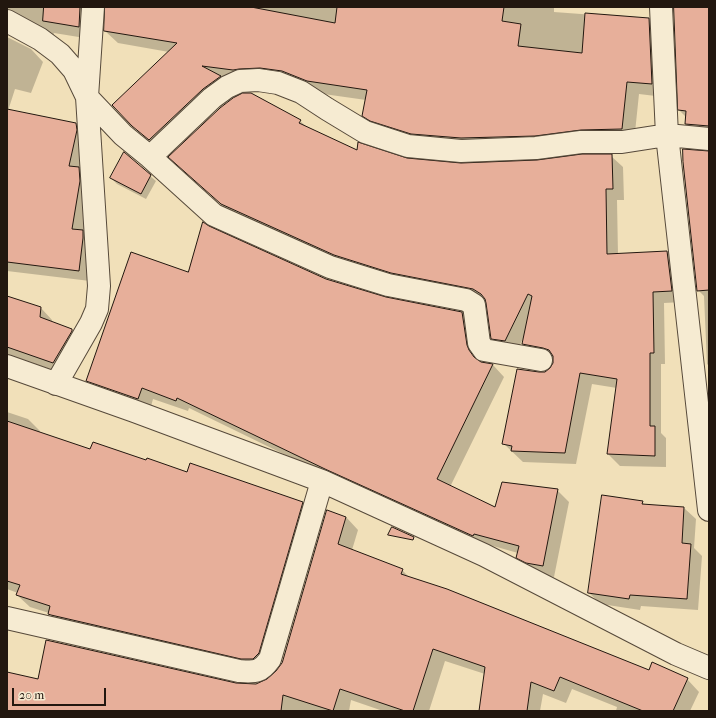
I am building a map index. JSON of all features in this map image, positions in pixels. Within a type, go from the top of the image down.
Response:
[{"type":"street","points":[[56,384],[91,323],[97,309],[99,286],[88,97],[93,7]]},
{"type":"street","points":[[661,7],[667,135],[709,510]]},
{"type":"street","points":[[7,22],[40,39],[60,54],[74,70],[88,97],[123,135],[150,157],[214,215],[330,267],[388,285],[466,300],[474,305],[479,343],[484,350],[540,360]]},
{"type":"street","points":[[150,157],[212,98],[227,87],[240,81],[258,80],[278,83],[301,92],[365,132],[408,146],[461,151],[528,148],[581,142],[622,142],[667,135],[709,139]]},
{"type":"street","points":[[7,366],[134,411],[322,481],[484,555],[676,654],[709,668]]},
{"type":"street","points":[[7,618],[239,671],[251,672],[259,670],[265,666],[270,659],[322,481]]},
{"type":"building","points":[[44,7],[80,7],[79,27],[43,21]]},
{"type":"building","points":[[105,7],[251,7],[335,23],[337,7],[504,7],[502,21],[521,24],[518,46],[582,53],[585,13],[649,18],[652,84],[627,82],[622,129],[581,130],[535,136],[461,138],[411,134],[370,121],[362,116],[367,90],[307,81],[282,71],[260,68],[233,70],[202,66],[221,76],[203,89],[149,140],[132,126],[112,105],[177,43],[104,31]]},
{"type":"building","points":[[674,7],[709,7],[709,126],[685,124],[686,111],[678,110]]},
{"type":"building","points":[[243,93],[251,93],[301,120],[299,123],[357,150],[358,142],[407,158],[461,163],[537,160],[582,154],[612,154],[613,189],[606,189],[607,254],[667,251],[672,291],[653,292],[654,353],[650,353],[650,426],[655,426],[655,456],[607,454],[617,379],[580,373],[565,453],[511,451],[512,446],[502,444],[517,369],[545,372],[553,363],[553,356],[549,350],[522,344],[532,296],[528,294],[505,341],[491,339],[485,299],[481,294],[473,289],[391,273],[334,255],[221,204],[168,157],[220,108],[233,98]]},
{"type":"building","points":[[7,109],[76,123],[77,130],[69,166],[79,167],[80,181],[72,229],[83,230],[79,271],[7,262]]},
{"type":"building","points":[[683,149],[709,151],[709,290],[697,291],[683,162]]},
{"type":"building","points":[[124,152],[151,175],[141,194],[110,178]]},
{"type":"building","points":[[203,222],[326,279],[386,297],[462,312],[469,350],[474,357],[481,362],[493,364],[437,479],[495,507],[502,482],[558,489],[543,566],[526,563],[516,558],[519,546],[474,534],[473,536],[325,469],[177,398],[176,401],[142,388],[138,399],[86,381],[131,252],[188,272]]},
{"type":"building","points":[[7,296],[41,307],[40,317],[72,329],[53,363],[7,347]]},
{"type":"building","points":[[7,421],[90,449],[93,442],[187,472],[190,463],[303,502],[259,653],[253,659],[241,659],[51,615],[48,614],[50,606],[16,595],[20,585],[7,581]]},
{"type":"building","points":[[602,495],[643,501],[642,504],[684,507],[682,543],[691,544],[687,599],[630,595],[629,599],[588,593]]},
{"type":"building","points":[[327,510],[346,517],[338,544],[403,569],[401,574],[447,589],[649,670],[652,662],[688,678],[673,711],[643,711],[560,677],[554,691],[531,682],[527,711],[479,711],[485,667],[433,649],[413,711],[405,711],[340,689],[333,711],[283,695],[281,711],[7,711],[7,672],[38,679],[46,640],[236,683],[256,684],[267,679],[282,663]]},
{"type":"building","points":[[392,527],[414,537],[413,540],[388,535]]}]
